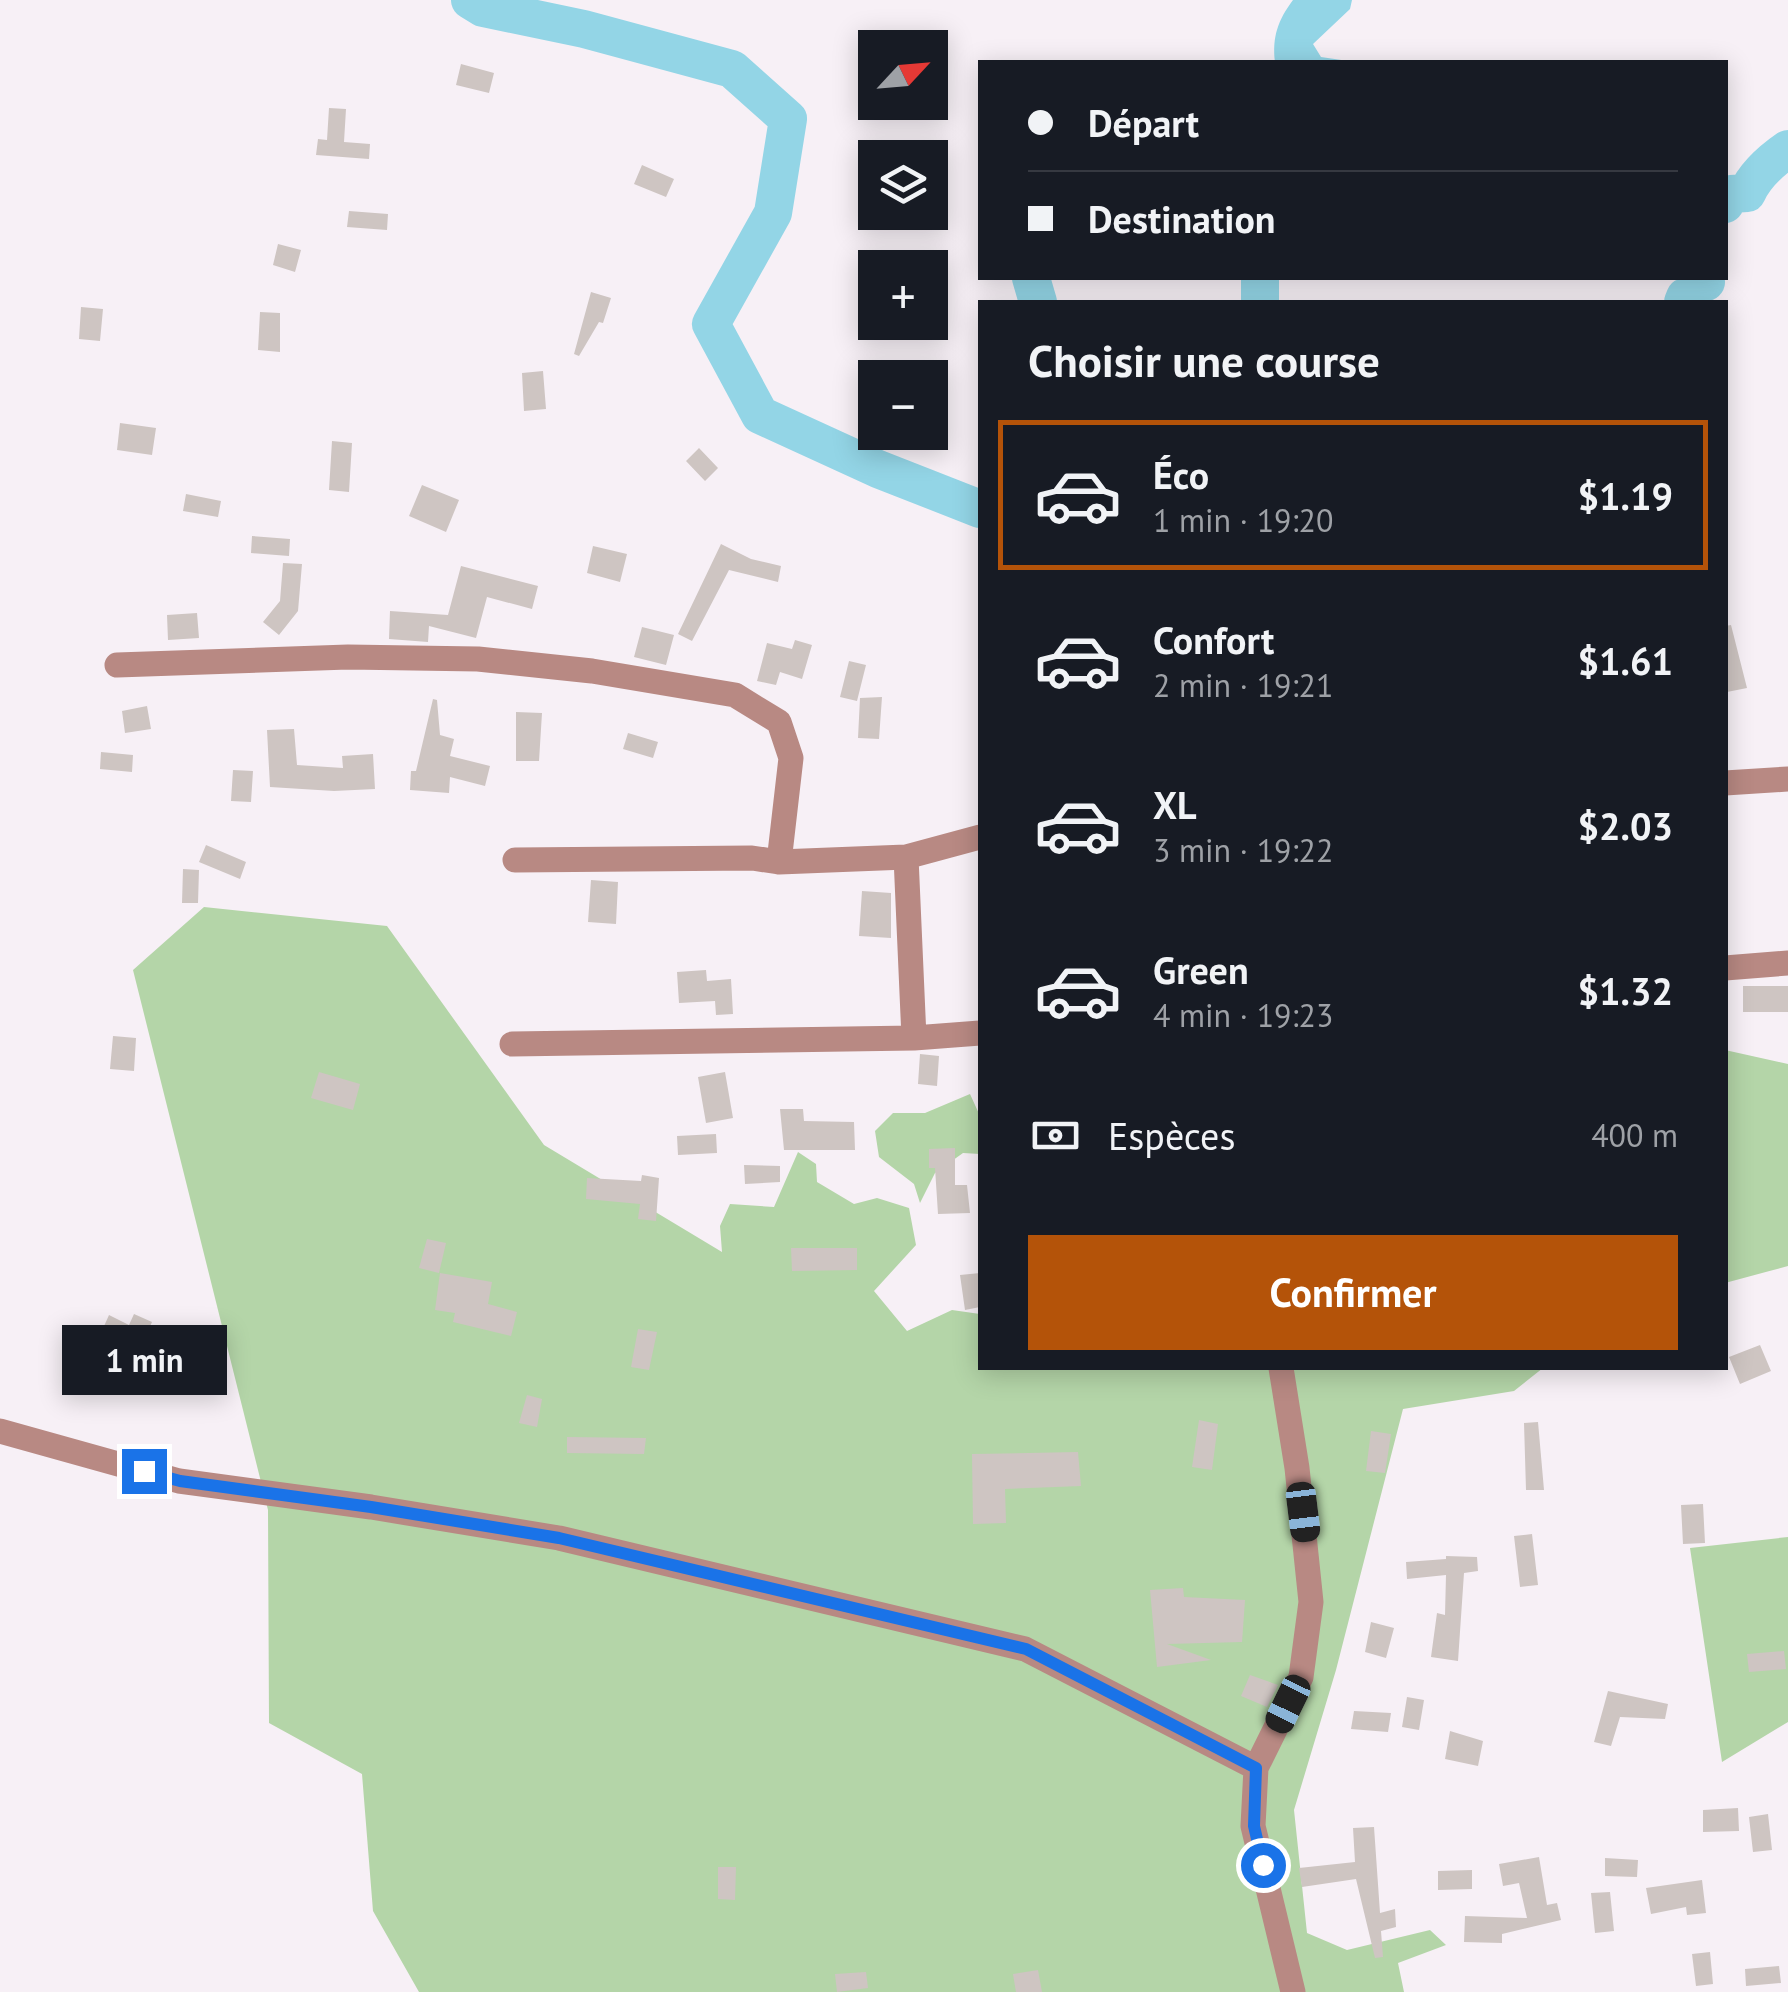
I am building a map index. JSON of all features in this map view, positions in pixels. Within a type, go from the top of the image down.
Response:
[{"type":"street","points":[[117,664],[348,657],[478,660],[592,671],[735,695],[773,716],[784,728],[792,764],[779,862]]},
{"type":"street","points":[[1728,783],[1788,779]]},
{"type":"street","points":[[515,860],[752,858],[779,862],[906,857],[978,838]]},
{"type":"street","points":[[906,857],[914,1038]]},
{"type":"street","points":[[1728,968],[1788,963]]},
{"type":"street","points":[[512,1044],[914,1038],[978,1032]]},
{"type":"street","points":[[1281,1370],[1297,1468],[1311,1602],[1301,1677],[1256,1768],[1254,1826],[1293,1992]]},
{"type":"street","points":[[0,1431],[180,1481],[559,1538],[1026,1649],[1256,1768]]},
{"type":"green space","points":[[204,907],[387,926],[544,1145],[722,1252],[720,1226],[730,1204],[774,1207],[798,1152],[816,1164],[817,1182],[854,1204],[877,1198],[909,1208],[916,1245],[874,1291],[907,1331],[952,1310],[978,1314],[978,1370],[1540,1370],[1514,1391],[1403,1409],[1336,1670],[1294,1810],[1307,1933],[1347,1950],[1430,1930],[1446,1945],[1398,1963],[1404,1992],[419,1992],[373,1911],[362,1774],[269,1723],[268,1510],[133,970]]},
{"type":"green space","points":[[1728,1051],[1788,1064],[1788,1266],[1728,1282]]},
{"type":"green space","points":[[970,1094],[978,1112],[978,1154],[963,1153],[935,1173],[920,1203],[914,1184],[879,1157],[875,1131],[893,1113],[925,1113]]},
{"type":"green space","points":[[1788,1537],[1788,1722],[1722,1762],[1690,1548]]},
{"type":"water","points":[[1293,0],[1352,0],[1350,9],[1313,44],[1321,57],[1341,60],[1275,60],[1274,45],[1283,15]]},
{"type":"building","points":[[461,64],[494,73],[489,93],[456,85]]},
{"type":"building","points":[[329,108],[346,109],[344,142],[370,144],[369,159],[316,155],[318,139],[327,140]]},
{"type":"building","points":[[642,165],[674,179],[666,197],[634,184]]},
{"type":"building","points":[[349,211],[388,214],[387,230],[347,227]]},
{"type":"building","points":[[278,244],[301,250],[295,272],[273,265]]},
{"type":"building","points":[[591,292],[611,298],[603,323],[599,322],[579,356],[574,354]]},
{"type":"building","points":[[81,307],[103,309],[100,341],[79,339]]},
{"type":"building","points":[[260,312],[280,313],[280,352],[258,350]]},
{"type":"building","points":[[543,371],[546,409],[524,411],[522,373]]},
{"type":"building","points":[[120,423],[156,428],[152,455],[117,450]]},
{"type":"building","points":[[332,441],[352,443],[349,492],[329,490]]},
{"type":"building","points":[[699,448],[718,468],[705,481],[686,461]]},
{"type":"building","points":[[422,485],[459,500],[446,532],[409,516]]},
{"type":"building","points":[[186,494],[221,501],[218,517],[183,511]]},
{"type":"building","points":[[252,536],[290,539],[289,556],[251,553]]},
{"type":"building","points":[[721,544],[751,559],[781,566],[778,582],[729,570],[692,641],[678,634]]},
{"type":"building","points":[[593,546],[627,554],[620,582],[587,573]]},
{"type":"building","points":[[283,563],[302,564],[298,611],[279,635],[263,622],[280,601]]},
{"type":"building","points":[[461,566],[538,586],[532,609],[487,597],[476,638],[429,626],[428,642],[389,639],[390,611],[448,615]]},
{"type":"building","points":[[197,613],[199,638],[168,640],[167,615]]},
{"type":"building","points":[[1731,625],[1747,688],[1728,692]]},
{"type":"building","points":[[642,627],[674,635],[666,665],[634,657]]},
{"type":"building","points":[[795,640],[812,645],[802,679],[780,672],[776,685],[757,681],[767,643],[792,649]]},
{"type":"building","points":[[849,661],[866,665],[857,701],[840,697]]},
{"type":"building","points":[[882,697],[879,739],[858,738],[860,698]]},
{"type":"building","points":[[433,699],[437,700],[440,735],[454,739],[450,756],[490,766],[485,786],[450,777],[449,793],[410,790],[411,771],[416,771]]},
{"type":"building","points":[[147,706],[151,729],[125,733],[122,711]]},
{"type":"building","points":[[516,712],[542,713],[539,761],[516,761]]},
{"type":"building","points":[[294,729],[297,765],[343,768],[342,756],[373,754],[375,789],[270,787],[267,730]]},
{"type":"building","points":[[628,733],[658,742],[653,758],[623,749]]},
{"type":"building","points":[[101,752],[133,755],[132,772],[100,769]]},
{"type":"building","points":[[233,770],[253,771],[251,802],[231,801]]},
{"type":"building","points":[[206,845],[246,862],[240,879],[199,862]]},
{"type":"building","points":[[183,869],[199,870],[198,903],[182,903]]},
{"type":"building","points":[[591,880],[618,882],[616,924],[588,922]]},
{"type":"building","points":[[862,891],[891,893],[891,938],[859,936]]},
{"type":"building","points":[[706,970],[707,981],[731,979],[733,1014],[716,1015],[715,1001],[679,1003],[677,972]]},
{"type":"building","points":[[1743,986],[1788,986],[1788,1012],[1743,1012]]},
{"type":"building","points":[[113,1036],[136,1038],[134,1071],[110,1069]]},
{"type":"building","points":[[920,1054],[939,1056],[937,1086],[918,1084]]},
{"type":"building","points":[[319,1072],[360,1084],[353,1110],[311,1098]]},
{"type":"building","points":[[725,1072],[733,1118],[706,1123],[698,1077]]},
{"type":"building","points":[[780,1109],[803,1109],[804,1121],[854,1122],[855,1150],[784,1150]]},
{"type":"building","points":[[716,1134],[717,1153],[678,1155],[677,1136]]},
{"type":"building","points":[[955,1148],[955,1185],[967,1185],[970,1213],[938,1214],[935,1168],[929,1168],[929,1149]]},
{"type":"building","points":[[744,1165],[780,1166],[780,1182],[745,1184]]},
{"type":"building","points":[[642,1175],[659,1178],[656,1221],[638,1219],[640,1204],[586,1199],[587,1178],[641,1181]]},
{"type":"building","points":[[427,1239],[446,1243],[439,1273],[419,1268]]},
{"type":"building","points":[[791,1248],[857,1248],[857,1270],[792,1271]]},
{"type":"building","points":[[440,1273],[492,1282],[488,1304],[517,1312],[511,1336],[453,1322],[455,1313],[435,1310]]},
{"type":"building","points":[[978,1273],[978,1307],[965,1310],[960,1275]]},
{"type":"building","points":[[134,1314],[152,1322],[134,1361],[96,1344],[109,1315],[129,1325]]},
{"type":"building","points":[[638,1329],[657,1332],[649,1370],[631,1367]]},
{"type":"building","points":[[1760,1345],[1771,1371],[1740,1384],[1729,1357]]},
{"type":"building","points":[[527,1395],[542,1399],[537,1427],[519,1423]]},
{"type":"building","points":[[1199,1420],[1218,1424],[1212,1470],[1192,1467]]},
{"type":"building","points":[[1538,1422],[1544,1490],[1526,1490],[1524,1423]]},
{"type":"building","points":[[1371,1431],[1391,1434],[1385,1473],[1366,1471]]},
{"type":"building","points":[[567,1437],[646,1438],[644,1454],[567,1453]]},
{"type":"building","points":[[1078,1452],[1081,1486],[1005,1489],[1006,1523],[973,1524],[972,1454]]},
{"type":"building","points":[[1703,1504],[1705,1543],[1683,1544],[1681,1505]]},
{"type":"building","points":[[1532,1534],[1538,1585],[1520,1587],[1514,1536]]},
{"type":"building","points":[[1446,1556],[1477,1557],[1478,1571],[1464,1573],[1458,1661],[1431,1657],[1437,1613],[1445,1615],[1446,1575],[1407,1579],[1406,1562]]},
{"type":"building","points":[[1183,1588],[1184,1597],[1245,1600],[1242,1642],[1167,1644],[1211,1660],[1157,1667],[1150,1590]]},
{"type":"building","points":[[1371,1622],[1394,1628],[1386,1658],[1365,1652]]},
{"type":"building","points":[[1784,1651],[1786,1669],[1749,1672],[1747,1654]]},
{"type":"building","points":[[1250,1675],[1278,1685],[1267,1707],[1241,1696]]},
{"type":"building","points":[[1608,1691],[1668,1704],[1665,1719],[1620,1717],[1611,1746],[1594,1742]]},
{"type":"building","points":[[1407,1697],[1424,1700],[1419,1730],[1402,1727]]},
{"type":"building","points":[[1354,1711],[1391,1713],[1388,1732],[1351,1729]]},
{"type":"building","points":[[1450,1731],[1483,1741],[1478,1766],[1445,1759]]},
{"type":"building","points":[[1738,1808],[1739,1831],[1703,1832],[1703,1810]]},
{"type":"building","points":[[1768,1814],[1772,1850],[1753,1852],[1749,1817]]},
{"type":"building","points":[[1374,1827],[1380,1913],[1395,1909],[1396,1927],[1381,1931],[1383,1957],[1375,1958],[1356,1879],[1302,1887],[1299,1868],[1355,1862],[1353,1828]]},
{"type":"building","points":[[1539,1857],[1547,1905],[1557,1903],[1561,1920],[1502,1934],[1502,1943],[1464,1942],[1465,1916],[1527,1918],[1519,1883],[1503,1886],[1499,1864]]},
{"type":"building","points":[[1605,1858],[1638,1860],[1637,1877],[1605,1876]]},
{"type":"building","points":[[718,1867],[736,1867],[735,1900],[718,1899]]},
{"type":"building","points":[[1472,1870],[1472,1889],[1438,1890],[1438,1871]]},
{"type":"building","points":[[1702,1880],[1706,1913],[1687,1915],[1686,1907],[1651,1914],[1646,1888]]},
{"type":"building","points":[[1610,1892],[1614,1931],[1595,1933],[1591,1893]]},
{"type":"building","points":[[1710,1952],[1713,1984],[1696,1986],[1692,1954]]},
{"type":"building","points":[[1779,1966],[1781,1983],[1746,1986],[1745,1969]]},
{"type":"building","points":[[1038,1970],[1042,1992],[1016,1992],[1013,1974]]},
{"type":"building","points":[[866,1972],[868,1988],[837,1992],[835,1974]]},
{"type":"waterway","points":[[470,0],[483,8],[584,29],[732,69],[788,119],[773,213],[711,324],[760,415],[878,469],[978,508]]},
{"type":"waterway","points":[[1728,199],[1731,194],[1747,193],[1764,168],[1788,149]]},
{"type":"waterway","points":[[1032,280],[1037,300]]},
{"type":"waterway","points":[[1260,280],[1260,300]]},
{"type":"waterway","points":[[1684,300],[1695,293],[1695,284],[1705,280]]},
{"type":"route","points":[[144,1471],[180,1481],[559,1538],[1026,1649],[1256,1768],[1254,1826],[1263,1865]]}]
